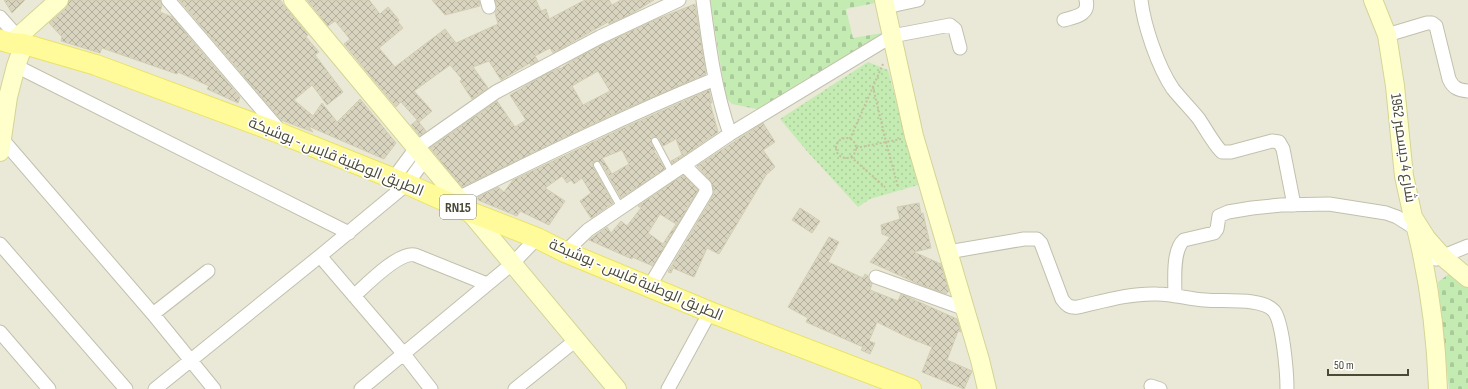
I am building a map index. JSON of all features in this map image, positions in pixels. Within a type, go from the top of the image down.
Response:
[{"type":"main road","name":"الطريق الوطنية قابس - بوشبكة","points":[[9,41],[96,65],[282,134],[400,182],[464,205],[565,252],[710,312],[911,389]]},
{"type":"street","points":[[9,41],[59,0]]},
{"type":"street","points":[[168,0],[282,134]]},
{"type":"street","points":[[293,0],[617,389]]},
{"type":"street","points":[[155,389],[349,232],[400,182],[421,153],[496,92],[600,37],[679,0]]},
{"type":"street","points":[[703,0],[715,79],[723,114],[730,134]]},
{"type":"street","points":[[918,0],[891,3],[892,39],[914,136],[987,389]]},
{"type":"street","points":[[1141,0],[1149,36],[1162,71],[1173,89],[1190,107],[1222,152],[1231,152],[1272,141],[1279,142],[1283,149],[1294,205]]},
{"type":"street","name":"شارع 4 ديسمبر 1952","points":[[1373,0],[1387,35],[1395,86],[1404,176],[1414,223],[1443,257],[1468,278]]},
{"type":"street","points":[[1064,20],[1082,14],[1086,10],[1089,1]]},
{"type":"street","points":[[0,17],[16,66],[4,100],[1,146],[153,314],[214,389]]},
{"type":"street","points":[[1387,35],[1427,23],[1432,23],[1436,26],[1447,72],[1452,85],[1460,91],[1468,91]]},
{"type":"street","points":[[565,252],[588,230],[730,134],[892,39],[950,25],[955,29],[960,48]]},
{"type":"street","points":[[16,66],[349,232]]},
{"type":"street","points":[[464,205],[525,165],[647,106],[715,79]]},
{"type":"street","points":[[723,114],[744,126]]},
{"type":"street","points":[[649,287],[706,192],[705,186],[684,165]]},
{"type":"street","points":[[1175,296],[1177,252],[1180,243],[1184,240],[1214,233],[1217,229],[1219,216],[1228,212],[1252,208],[1329,204],[1386,213],[1414,223],[1424,262],[1434,332],[1438,389]]},
{"type":"street","points":[[361,389],[513,263],[537,238]]},
{"type":"street","points":[[948,252],[1024,239],[1036,239],[1041,243],[1062,299],[1071,308],[1124,297],[1157,294],[1206,300],[1251,302],[1261,304],[1273,310],[1276,316],[1282,336],[1287,389]]},
{"type":"street","points":[[0,244],[126,389]]},
{"type":"street","points":[[1424,262],[1443,257],[1468,246]]},
{"type":"street","points":[[354,296],[399,258],[409,254],[415,255],[487,284]]},
{"type":"street","points":[[320,256],[431,389]]},
{"type":"street","points":[[153,314],[208,271]]},
{"type":"street","points":[[876,277],[965,309]]},
{"type":"street","points":[[668,389],[710,312]]},
{"type":"street","points":[[0,332],[49,389]]},
{"type":"street","points":[[515,389],[576,340]]},
{"type":"lane","points":[[655,141],[672,173]]},
{"type":"lane","points":[[597,165],[621,208]]},
{"type":"path","points":[[850,140],[892,39]]},
{"type":"path","points":[[872,86],[898,187]]},
{"type":"path","points":[[856,148],[914,136]]},
{"type":"path","points":[[845,138],[850,140],[853,141],[856,148],[854,154],[851,157],[840,157],[837,154],[837,144],[845,138]]},
{"type":"path","points":[[851,157],[885,187]]},
{"type":"shaded area","points":[[0,0],[1468,0],[1468,389],[0,389]]},
{"type":"green space","points":[[710,0],[875,0],[875,3],[846,9],[853,38],[882,33],[882,36],[767,111],[732,104],[726,98]]},
{"type":"green space","points":[[868,62],[888,70],[918,185],[870,199],[858,207],[780,119]]},
{"type":"green space","points":[[1453,271],[1468,285],[1468,389],[1449,389],[1438,282]]},
{"type":"building","points":[[4,0],[25,0],[12,13]]},
{"type":"building","points":[[69,0],[160,0],[162,5],[160,12],[172,17],[240,97],[238,103],[207,89],[209,86],[178,72],[177,74],[102,48],[100,53],[61,41],[62,37],[49,23],[66,8]]},
{"type":"building","points":[[179,0],[280,0],[308,35],[306,37],[319,52],[315,55],[343,92],[327,105],[312,85],[294,100],[313,116],[322,103],[337,122],[360,99],[396,143],[384,159],[308,126],[313,132],[281,120]]},
{"type":"building","points":[[307,0],[369,0],[380,14],[388,7],[399,20],[398,22],[403,28],[379,48],[395,67],[445,29],[456,43],[498,24],[495,13],[497,9],[495,0],[536,0],[541,11],[546,9],[549,19],[585,0],[609,0],[612,5],[621,0],[654,0],[631,14],[609,24],[608,22],[553,53],[550,48],[535,56],[538,61],[531,65],[530,63],[501,80],[489,61],[473,67],[488,88],[472,99],[460,81],[462,79],[450,65],[414,91],[432,111],[419,122],[401,102],[396,107],[344,44],[350,39],[335,21],[328,26]]},
{"type":"building","points":[[432,0],[479,0],[480,6],[445,15]]},
{"type":"building","points":[[695,4],[706,74],[614,114],[462,187],[430,148],[497,101],[515,127],[526,120],[510,95],[546,74],[560,69],[605,43],[657,19]],"holes":[[[598,71],[610,91],[583,105],[572,86]]]},
{"type":"building","points":[[709,90],[712,103],[710,103],[718,132],[672,164],[671,161],[682,155],[676,139],[663,146],[658,137],[653,137],[651,141],[655,150],[654,151],[665,169],[621,198],[601,162],[593,162],[593,167],[613,203],[591,218],[580,201],[591,193],[582,178],[574,184],[571,180],[567,183],[562,176],[545,188],[565,201],[549,225],[520,211],[517,216],[478,200],[478,197],[498,187],[504,192],[513,180],[621,129]],"holes":[[[622,150],[629,164],[612,174],[602,158]]]},
{"type":"building","points":[[417,120],[426,131],[420,136],[411,125]]},
{"type":"building","points":[[763,123],[775,142],[763,150],[775,167],[766,175],[719,254],[707,248],[694,277],[673,268],[671,273],[668,272],[713,196],[714,191],[711,181],[697,166]]},
{"type":"building","points":[[683,175],[698,190],[653,266],[632,257],[632,259],[589,240],[607,227],[611,233],[621,221],[627,226],[641,208],[638,206]],"holes":[[[660,214],[676,224],[663,244],[648,233]]]},
{"type":"building","points":[[919,203],[921,214],[923,213],[931,248],[914,252],[941,264],[949,291],[946,294],[921,285],[870,262],[890,237],[882,234],[881,225],[900,219],[897,207]]},
{"type":"building","points":[[800,208],[820,221],[812,233],[792,220]]},
{"type":"building","points":[[829,237],[839,242],[828,262],[863,278],[865,274],[868,276],[868,279],[872,284],[870,290],[898,301],[901,294],[957,319],[961,332],[958,331],[947,360],[972,371],[964,389],[922,372],[932,347],[907,337],[877,322],[869,341],[875,343],[870,354],[861,350],[863,347],[806,322],[808,318],[788,307]]}]
